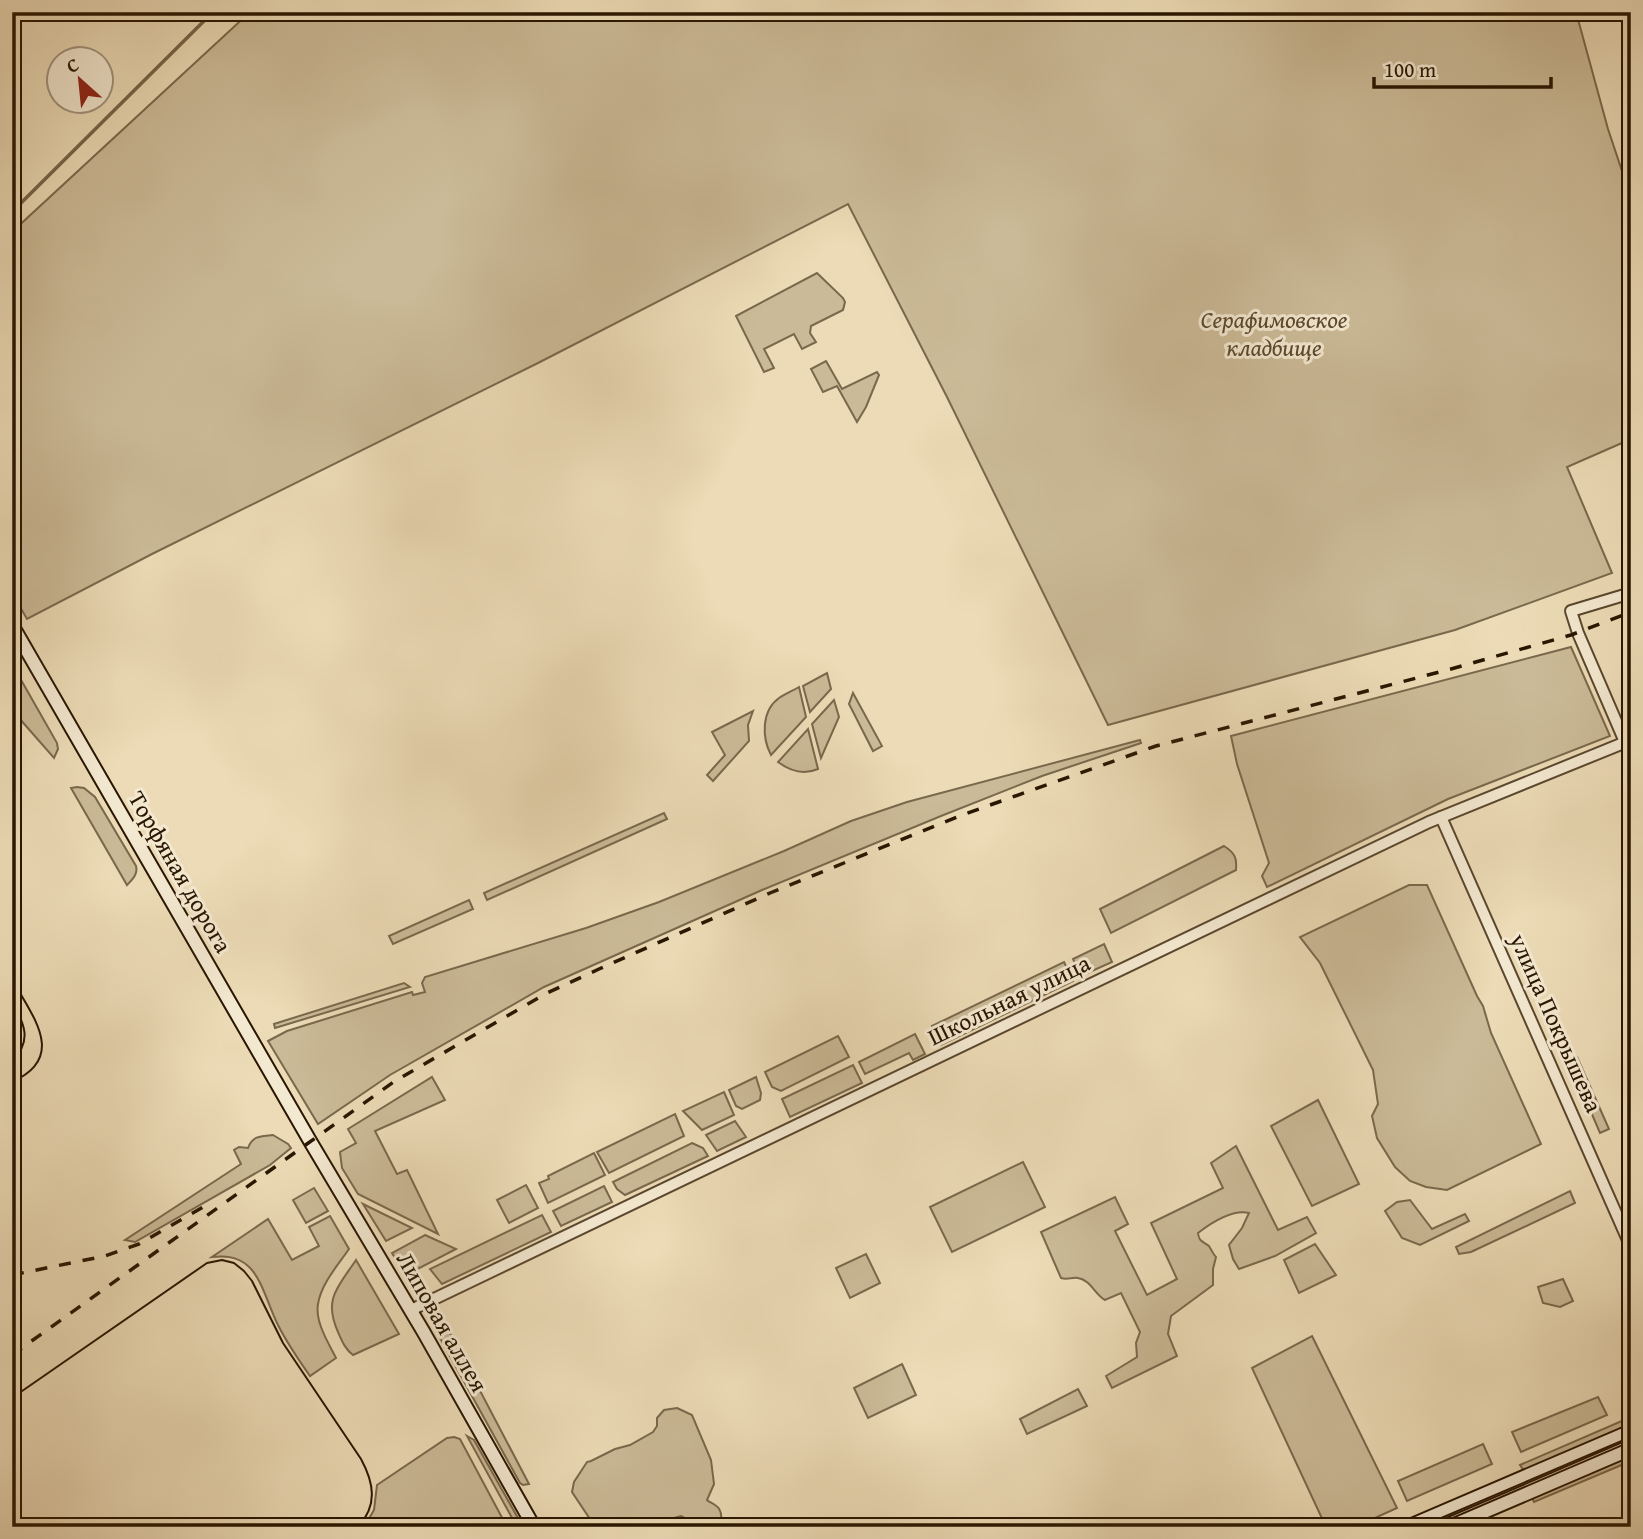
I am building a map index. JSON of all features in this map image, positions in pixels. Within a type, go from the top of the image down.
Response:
[{"type":"main road","name":"Торфяная дорога","points":[[12,625],[310,1140]]},
{"type":"main road","name":"Липовая аллея","points":[[310,1140],[411,1310],[534,1527]]},
{"type":"main road","points":[[1407,1527],[1631,1431]]},
{"type":"main road","points":[[1449,1527],[1631,1449]]},
{"type":"street","points":[[1628,741],[1571,611],[1631,593]]},
{"type":"street","name":"Школьная улица","points":[[411,1310],[1441,817],[1628,741]]},
{"type":"street","name":"улица Покрышева","points":[[1441,817],[1631,1247]]},
{"type":"green space","name":"Серафимовское кладбище","points":[[250,12],[1576,12],[1608,129],[1631,198],[1631,439],[1567,467],[1612,573],[1455,630],[1108,725],[947,397],[848,204],[27,619],[12,593],[12,232]]},
{"type":"green space","points":[[817,273],[843,298],[843,310],[811,326],[810,333],[816,342],[802,349],[794,334],[764,349],[774,368],[764,372],[736,316]]},
{"type":"green space","points":[[826,361],[842,389],[877,372],[879,375],[857,422],[837,386],[823,392],[811,369]]},
{"type":"green space","points":[[1571,647],[1610,736],[1448,799],[1267,887],[1262,876],[1269,863],[1237,764],[1231,736]]},
{"type":"green space","points":[[12,664],[57,743],[58,749],[54,758],[12,710]]},
{"type":"green space","points":[[827,673],[831,689],[810,712],[803,686]]},
{"type":"green space","points":[[799,687],[806,717],[771,755],[766,741],[766,717],[773,703]]},
{"type":"green space","points":[[853,693],[882,746],[873,751],[849,704]]},
{"type":"green space","points":[[834,700],[839,717],[821,758],[812,724]]},
{"type":"green space","points":[[753,711],[748,725],[749,741],[713,781],[707,775],[725,755],[712,732]]},
{"type":"green space","points":[[808,729],[818,769],[797,771],[778,762]]},
{"type":"green space","points":[[1140,740],[1141,743],[1042,776],[762,890],[544,987],[390,1075],[318,1124],[268,1041],[287,1031],[412,992],[413,995],[425,992],[422,983],[425,977],[586,928],[659,902],[851,821],[907,802]]},
{"type":"green space","points":[[71,788],[84,788],[95,797],[136,866],[136,874],[127,885]]},
{"type":"green space","points":[[664,813],[667,819],[487,900],[484,893]]},
{"type":"green space","points":[[1224,846],[1234,856],[1236,870],[1111,933],[1100,909]]},
{"type":"green space","points":[[1409,885],[1427,885],[1483,1006],[1491,1033],[1541,1144],[1447,1190],[1410,1181],[1395,1167],[1377,1138],[1372,1116],[1378,1104],[1373,1070],[1320,963],[1300,937]]},
{"type":"green space","points":[[469,900],[473,909],[393,944],[389,936]]},
{"type":"green space","points":[[1104,944],[1112,962],[1081,976],[1073,959]]},
{"type":"green space","points":[[1064,962],[1073,981],[941,1045],[932,1026]]},
{"type":"green space","points":[[404,983],[410,987],[275,1028],[274,1024]]},
{"type":"green space","points":[[915,1034],[925,1054],[913,1060],[909,1053],[865,1074],[859,1062]]},
{"type":"green space","points":[[838,1036],[849,1057],[781,1091],[772,1087],[765,1072]]},
{"type":"green space","points":[[1577,1057],[1609,1129],[1600,1133],[1569,1061]]},
{"type":"green space","points":[[853,1065],[862,1083],[790,1117],[782,1099]]},
{"type":"green space","points":[[432,1077],[445,1100],[375,1131],[397,1174],[407,1170],[438,1234],[358,1194],[342,1168],[340,1152],[356,1143],[348,1129]]},
{"type":"green space","points":[[756,1077],[761,1093],[760,1100],[742,1109],[736,1106],[729,1090]]},
{"type":"green space","points":[[724,1092],[734,1115],[702,1130],[683,1111]]},
{"type":"green space","points":[[1318,1100],[1359,1184],[1312,1206],[1271,1126]]},
{"type":"green space","points":[[675,1114],[684,1136],[609,1173],[597,1152]]},
{"type":"green space","points":[[735,1121],[746,1137],[717,1151],[706,1135]]},
{"type":"green space","points":[[273,1135],[291,1148],[270,1165],[135,1242],[125,1240],[241,1164],[234,1150],[239,1147],[248,1148],[258,1137]]},
{"type":"green space","points":[[692,1143],[703,1148],[708,1156],[625,1195],[613,1182]]},
{"type":"green space","points":[[1236,1146],[1278,1230],[1307,1217],[1316,1233],[1275,1256],[1239,1269],[1229,1245],[1249,1213],[1229,1215],[1198,1233],[1200,1240],[1209,1246],[1216,1257],[1213,1285],[1171,1316],[1168,1334],[1177,1356],[1112,1388],[1106,1376],[1137,1357],[1136,1343],[1140,1332],[1121,1293],[1105,1300],[1082,1279],[1061,1278],[1041,1232],[1115,1197],[1128,1224],[1115,1231],[1147,1295],[1177,1279],[1151,1223],[1223,1188],[1211,1163]]},
{"type":"green space","points":[[594,1153],[605,1175],[548,1203],[539,1183]]},
{"type":"green space","points":[[1023,1162],[1045,1207],[952,1252],[930,1207]]},
{"type":"green space","points":[[526,1185],[538,1208],[509,1223],[497,1200]]},
{"type":"green space","points":[[604,1186],[612,1202],[561,1226],[553,1211]]},
{"type":"green space","points":[[314,1188],[328,1211],[306,1223],[293,1200]]},
{"type":"green space","points":[[1570,1191],[1575,1203],[1471,1252],[1459,1254],[1456,1247]]},
{"type":"green space","points":[[1410,1200],[1432,1229],[1465,1214],[1469,1221],[1420,1245],[1402,1238],[1385,1211],[1397,1202]]},
{"type":"green space","points":[[363,1204],[412,1228],[386,1241]]},
{"type":"green space","points":[[542,1215],[551,1232],[442,1284],[430,1269]]},
{"type":"green space","points":[[330,1216],[349,1249],[326,1282],[318,1304],[320,1325],[336,1358],[310,1376],[281,1332],[253,1271],[235,1258],[212,1257],[268,1219],[292,1260],[319,1246],[309,1227]]},
{"type":"green space","points":[[425,1235],[456,1249],[406,1275],[392,1253]]},
{"type":"green space","points":[[1315,1244],[1336,1275],[1299,1293],[1284,1260]]},
{"type":"green space","points":[[866,1254],[880,1283],[850,1298],[836,1268]]},
{"type":"green space","points":[[356,1260],[399,1334],[353,1355],[341,1339],[334,1321],[332,1302],[338,1286]]},
{"type":"green space","points":[[1563,1279],[1573,1301],[1560,1307],[1543,1303],[1538,1287]]},
{"type":"green space","points":[[445,1324],[529,1484],[520,1483],[435,1329]]},
{"type":"green space","points":[[1312,1336],[1397,1508],[1355,1527],[1326,1527],[1252,1368]]},
{"type":"green space","points":[[902,1364],[916,1395],[868,1418],[854,1388]]},
{"type":"green space","points":[[1078,1389],[1087,1406],[1027,1434],[1020,1419]]},
{"type":"green space","points":[[1598,1397],[1607,1415],[1521,1452],[1512,1432]]},
{"type":"green space","points":[[677,1408],[692,1415],[711,1460],[714,1484],[707,1500],[721,1512],[719,1527],[698,1527],[681,1516],[667,1520],[660,1527],[597,1527],[572,1492],[574,1482],[587,1462],[630,1445],[653,1432],[657,1426],[657,1418],[664,1410]]},
{"type":"green space","points":[[1631,1417],[1631,1426],[1524,1471],[1520,1465]]},
{"type":"green space","points":[[467,1436],[474,1440],[523,1527],[517,1527]]},
{"type":"green space","points":[[447,1438],[460,1439],[507,1527],[364,1527],[374,1510],[377,1485]]},
{"type":"green space","points":[[1483,1444],[1492,1464],[1407,1501],[1398,1481]]},
{"type":"green space","points":[[1631,1453],[1631,1461],[1534,1502],[1531,1495]]},
{"type":"waterway","points":[[18,206],[213,12]]},
{"type":"tram line","points":[[12,979],[36,1021],[42,1048],[38,1061],[29,1072],[12,1082]]},
{"type":"tram line","points":[[12,1001],[24,1032],[23,1046],[12,1061]]},
{"type":"tram line","points":[[12,1398],[207,1263],[222,1260],[234,1263],[252,1281],[283,1343],[361,1459],[369,1477],[372,1494],[369,1510],[358,1527]]},
{"type":"tram line","points":[[1420,1527],[1631,1437]]},
{"type":"tram line","points":[[12,1515],[20,1527]]},
{"type":"railway","points":[[12,1355],[395,1081],[545,994],[599,969],[770,893],[962,815],[1156,746],[1451,669],[1571,635],[1631,612]]},
{"type":"railway","points":[[12,1275],[105,1256],[139,1244],[205,1206]]}]
